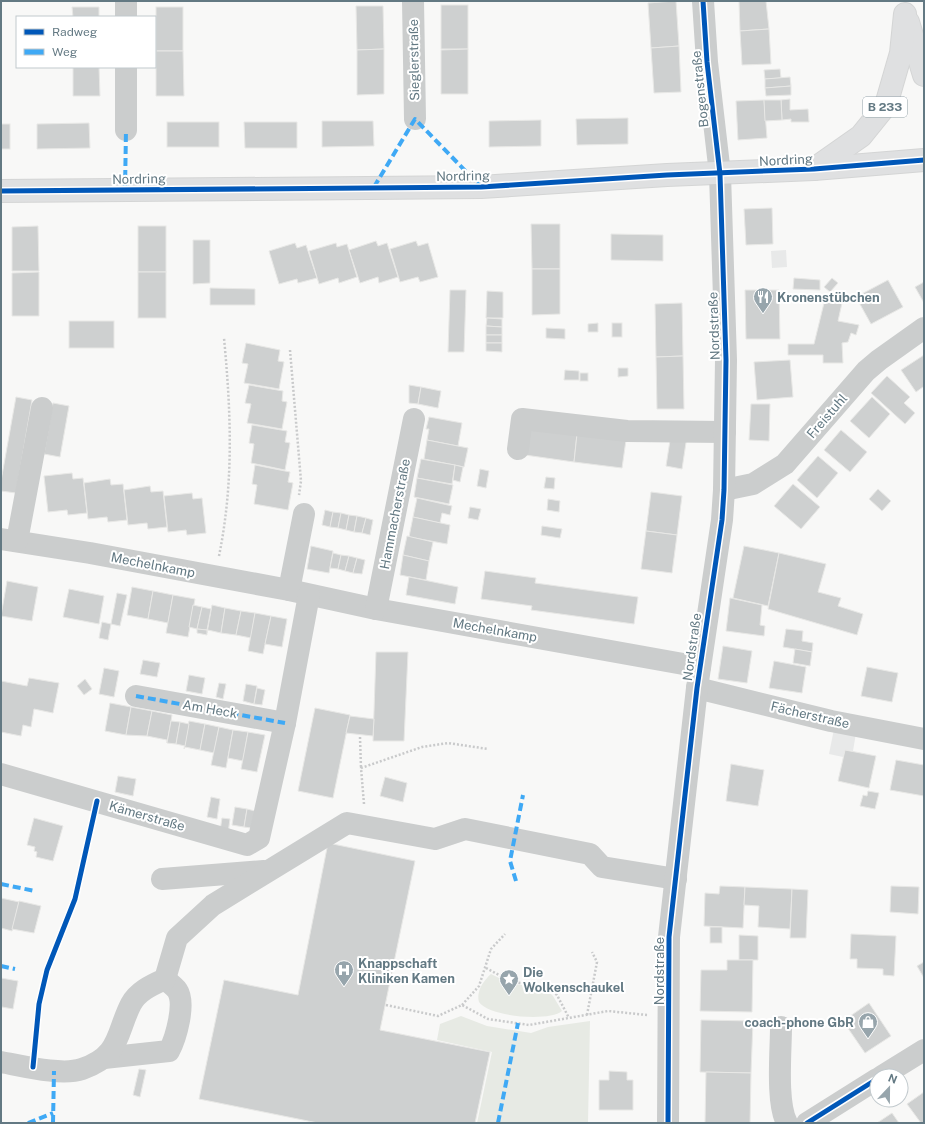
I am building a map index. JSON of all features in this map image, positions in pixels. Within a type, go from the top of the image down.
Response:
[{"type":"main road","name":"B 233","points":[[904,7],[924,75]]},
{"type":"main road","name":"B 233","points":[[814,169],[861,136],[886,105],[901,53],[904,7]]},
{"type":"main road","name":"Nordring","points":[[1,191],[481,187],[667,175],[814,169],[924,160]]},
{"type":"street","points":[[126,1],[126,16]]},
{"type":"street","name":"Sieglerstraße","points":[[413,1],[415,119]]},
{"type":"street","name":"Bogenstraße","points":[[703,1],[707,62],[720,174]]},
{"type":"street","points":[[126,68],[126,130]]},
{"type":"street","name":"Nordstraße","points":[[668,1123],[670,1017],[669,937],[699,677],[722,520],[724,490],[726,360],[720,174]]},
{"type":"street","name":"Freistuhl","points":[[724,490],[753,484],[785,464],[866,371],[924,328]]},
{"type":"street","name":"Mechelnkamp","points":[[42,408],[9,540],[299,592],[699,677]]},
{"type":"street","name":"Hammacherstraße","points":[[376,608],[414,419]]},
{"type":"street","points":[[518,449],[522,419],[627,431],[725,432]]},
{"type":"street","points":[[285,723],[299,592],[304,514]]},
{"type":"street","name":"Fächerstraße","points":[[699,677],[831,721],[924,739]]},
{"type":"street","name":"Am Heck","points":[[136,696],[285,723]]},
{"type":"street","name":"Kämerstraße","points":[[1,774],[247,845],[259,838],[285,723]]},
{"type":"street","points":[[165,979],[177,938],[213,905],[347,823],[436,839],[464,829],[590,854],[602,867],[676,879]]},
{"type":"street","points":[[162,879],[267,871]]},
{"type":"street","points":[[104,1058],[115,1045],[132,1003],[147,986],[165,979]]},
{"type":"street","points":[[1,1062],[54,1071],[82,1069],[104,1058],[169,1051],[173,1044],[182,1003],[177,989],[165,979]]},
{"type":"street","points":[[781,1027],[781,1091],[787,1123]]},
{"type":"street","points":[[895,1068],[924,1050]]},
{"type":"street","points":[[807,1123],[869,1084]]},
{"type":"path","points":[[215,576],[230,487],[230,397],[224,338]]},
{"type":"path","points":[[290,350],[301,481],[296,512],[304,514]]},
{"type":"path","points":[[360,737],[365,826]]},
{"type":"path","points":[[362,768],[393,756],[448,743],[488,749]]},
{"type":"path","points":[[386,1005],[438,1016],[462,1005],[479,986],[491,949],[505,934]]},
{"type":"path","points":[[586,1015],[597,962],[592,952]]},
{"type":"path","points":[[486,968],[512,982],[546,986],[557,995],[569,1018]]},
{"type":"path","points":[[462,1005],[488,1019],[529,1025],[608,1011],[670,1017]]},
{"type":"shaded area","points":[[786,250],[787,267],[772,268],[771,251]]},
{"type":"shaded area","points":[[834,729],[856,733],[853,751],[845,750],[843,757],[829,754]]},
{"type":"shaded area","points":[[491,974],[509,983],[546,989],[553,996],[562,1011],[555,1014],[533,1017],[506,1014],[485,1007],[479,1002],[478,994],[483,983]]},
{"type":"shaded area","points":[[461,1016],[487,1026],[531,1033],[548,1027],[590,1021],[588,1123],[477,1123],[492,1052],[437,1040],[440,1024]]},
{"type":"building","points":[[676,1],[679,46],[651,48],[648,3]]},
{"type":"building","points":[[739,1],[766,1],[769,29],[740,31]]},
{"type":"building","points":[[441,5],[468,5],[468,49],[441,49]]},
{"type":"building","points":[[356,6],[383,6],[384,49],[357,50]]},
{"type":"building","points":[[72,7],[99,7],[99,16],[73,16]]},
{"type":"building","points":[[156,7],[183,7],[183,51],[156,51]]},
{"type":"building","points":[[769,29],[771,64],[742,65],[740,31]]},
{"type":"building","points":[[679,46],[681,92],[654,93],[651,48]]},
{"type":"building","points":[[384,49],[384,94],[357,95],[357,50]]},
{"type":"building","points":[[468,49],[468,94],[441,94],[441,50]]},
{"type":"building","points":[[156,51],[183,51],[184,96],[156,96]]},
{"type":"building","points":[[73,68],[99,68],[100,96],[73,96]]},
{"type":"building","points":[[780,69],[781,78],[765,79],[764,70]]},
{"type":"building","points":[[790,77],[791,86],[765,88],[765,79]]},
{"type":"building","points":[[791,86],[791,95],[766,96],[765,88]]},
{"type":"building","points":[[790,99],[790,110],[808,109],[809,122],[791,122],[791,119],[782,120],[781,100]]},
{"type":"building","points":[[764,100],[767,138],[738,140],[736,101]]},
{"type":"building","points":[[764,100],[781,100],[782,120],[765,121]]},
{"type":"building","points":[[628,118],[628,144],[577,145],[576,119]]},
{"type":"building","points":[[541,120],[541,146],[489,147],[489,121]]},
{"type":"building","points":[[322,121],[373,121],[374,146],[322,147]]},
{"type":"building","points":[[167,122],[219,122],[219,147],[167,147]]},
{"type":"building","points":[[244,122],[297,122],[297,148],[245,148]]},
{"type":"building","points":[[89,123],[90,148],[37,149],[37,124]]},
{"type":"building","points":[[1,124],[10,124],[10,149],[1,149]]},
{"type":"building","points":[[772,208],[773,244],[746,245],[744,209]]},
{"type":"building","points":[[531,224],[560,224],[560,269],[532,269]]},
{"type":"building","points":[[38,226],[39,271],[12,271],[12,227]]},
{"type":"building","points":[[138,226],[166,226],[166,272],[138,272]]},
{"type":"building","points":[[611,234],[663,235],[663,261],[611,260]]},
{"type":"building","points":[[193,240],[210,240],[210,283],[193,284]]},
{"type":"building","points":[[376,241],[378,246],[387,243],[398,277],[379,283],[378,277],[360,283],[349,250]]},
{"type":"building","points":[[416,241],[418,246],[428,243],[438,277],[420,282],[418,277],[400,282],[390,249]]},
{"type":"building","points":[[295,243],[297,248],[306,245],[317,278],[298,283],[297,279],[279,284],[269,251]]},
{"type":"building","points":[[336,243],[337,247],[347,244],[357,277],[339,283],[338,278],[319,284],[309,251]]},
{"type":"building","points":[[532,269],[560,269],[560,314],[532,315]]},
{"type":"building","points":[[39,272],[39,316],[12,316],[12,273]]},
{"type":"building","points":[[138,272],[166,272],[166,318],[138,318]]},
{"type":"building","points":[[794,278],[820,280],[820,290],[793,289]]},
{"type":"building","points":[[832,278],[838,283],[830,292],[824,287]]},
{"type":"building","points":[[888,280],[903,307],[871,324],[856,297]]},
{"type":"building","points":[[924,282],[924,303],[915,287]]},
{"type":"building","points":[[210,288],[255,289],[255,305],[210,305]]},
{"type":"building","points":[[450,290],[466,290],[464,352],[448,352]]},
{"type":"building","name":"Kronenstübchen","points":[[745,290],[779,290],[780,339],[746,339]]},
{"type":"building","points":[[487,291],[503,292],[503,318],[486,318]]},
{"type":"building","points":[[825,299],[842,303],[838,321],[859,325],[856,335],[851,333],[848,342],[842,343],[843,363],[823,363],[823,355],[788,355],[788,344],[814,344]]},
{"type":"building","points":[[682,303],[683,356],[656,357],[655,304]]},
{"type":"building","points":[[487,318],[502,319],[502,327],[486,326]]},
{"type":"building","points":[[69,321],[114,321],[114,348],[69,348]]},
{"type":"building","points":[[598,323],[598,332],[588,332],[588,324]]},
{"type":"building","points":[[612,323],[622,323],[622,337],[612,337]]},
{"type":"building","points":[[486,326],[502,327],[502,335],[486,335]]},
{"type":"building","points":[[546,328],[565,329],[565,339],[546,338]]},
{"type":"building","points":[[486,335],[502,335],[502,343],[486,343]]},
{"type":"building","points":[[246,343],[280,350],[278,361],[284,362],[279,389],[244,383],[248,364],[242,363]]},
{"type":"building","points":[[486,343],[502,343],[502,352],[486,351]]},
{"type":"building","points":[[924,355],[924,388],[923,387],[916,392],[901,370]]},
{"type":"building","points":[[683,356],[684,409],[657,409],[656,357]]},
{"type":"building","points":[[790,360],[793,397],[757,400],[754,362]]},
{"type":"building","points":[[618,368],[628,368],[628,376],[618,377]]},
{"type":"building","points":[[565,370],[579,371],[579,380],[564,380]]},
{"type":"building","points":[[580,373],[588,373],[588,381],[580,381]]},
{"type":"building","points":[[887,376],[910,397],[904,403],[915,413],[905,424],[871,393]]},
{"type":"building","points":[[249,385],[283,391],[282,401],[287,402],[282,429],[247,423],[251,404],[245,403]]},
{"type":"building","points":[[409,385],[421,387],[418,404],[409,403]]},
{"type":"building","points":[[421,387],[441,391],[438,408],[418,404]]},
{"type":"building","points":[[16,397],[32,400],[16,493],[1,491],[1,481]]},
{"type":"building","points":[[872,397],[890,414],[869,438],[850,421]]},
{"type":"building","points":[[53,403],[69,406],[60,457],[44,454]]},
{"type":"building","points":[[751,404],[770,404],[769,441],[749,440]]},
{"type":"building","points":[[429,417],[462,423],[458,446],[427,440],[429,429],[426,429]]},
{"type":"building","points":[[252,425],[287,431],[285,442],[290,443],[285,470],[251,463],[254,444],[249,443]]},
{"type":"building","points":[[529,428],[577,434],[574,462],[525,455]]},
{"type":"building","points":[[841,430],[867,452],[850,472],[824,450]]},
{"type":"building","points":[[577,434],[626,440],[622,468],[574,462]]},
{"type":"building","points":[[671,434],[687,436],[682,469],[666,466]]},
{"type":"building","points":[[427,440],[468,448],[464,467],[424,459]]},
{"type":"building","points":[[818,456],[838,473],[817,498],[797,480]]},
{"type":"building","points":[[421,459],[455,465],[452,484],[417,478]]},
{"type":"building","points":[[255,465],[290,472],[288,482],[293,483],[288,510],[254,504],[257,485],[252,484]]},
{"type":"building","points":[[455,465],[463,467],[460,482],[453,480]]},
{"type":"building","points":[[480,469],[489,471],[486,488],[477,486]]},
{"type":"building","points":[[72,473],[73,479],[83,478],[87,513],[68,515],[67,510],[48,512],[44,476]]},
{"type":"building","points":[[546,477],[555,478],[554,489],[544,488]]},
{"type":"building","points":[[417,478],[453,485],[449,504],[414,497]]},
{"type":"building","points":[[110,479],[111,485],[123,484],[127,520],[108,522],[107,517],[88,519],[84,483]]},
{"type":"building","points":[[793,484],[820,507],[801,529],[774,506]]},
{"type":"building","points":[[150,486],[151,492],[163,491],[167,527],[148,529],[147,523],[128,525],[124,490]]},
{"type":"building","points":[[878,489],[891,501],[882,511],[869,499]]},
{"type":"building","points":[[651,492],[682,496],[677,535],[646,531]]},
{"type":"building","points":[[192,493],[193,499],[202,498],[206,533],[187,535],[186,530],[168,532],[164,496]]},
{"type":"building","points":[[417,498],[452,506],[450,515],[442,513],[440,523],[413,517]]},
{"type":"building","points":[[548,499],[560,501],[559,512],[547,510]]},
{"type":"building","points":[[470,507],[481,509],[478,520],[468,518]]},
{"type":"building","points":[[325,510],[333,512],[330,527],[322,525]]},
{"type":"building","points":[[333,512],[341,513],[338,528],[330,527]]},
{"type":"building","points":[[341,513],[349,515],[346,530],[338,528]]},
{"type":"building","points":[[349,515],[357,516],[354,532],[346,530]]},
{"type":"building","points":[[357,516],[366,518],[362,533],[354,532]]},
{"type":"building","points":[[413,517],[450,525],[447,544],[409,537]]},
{"type":"building","points":[[366,518],[373,520],[370,535],[362,533]]},
{"type":"building","points":[[542,526],[562,529],[560,538],[541,535]]},
{"type":"building","points":[[646,531],[677,535],[672,573],[641,569]]},
{"type":"building","points":[[407,536],[433,542],[429,561],[403,555]]},
{"type":"building","points":[[311,546],[333,551],[329,573],[307,569]]},
{"type":"building","points":[[744,546],[779,553],[768,606],[733,598]]},
{"type":"building","points":[[333,553],[341,555],[338,569],[330,568]]},
{"type":"building","points":[[779,553],[826,564],[818,592],[841,598],[838,606],[863,614],[857,635],[768,609]]},
{"type":"building","points":[[341,555],[349,556],[345,571],[338,569]]},
{"type":"building","points":[[403,555],[429,561],[426,580],[400,575]]},
{"type":"building","points":[[349,556],[357,558],[353,573],[345,571]]},
{"type":"building","points":[[357,558],[365,560],[362,574],[353,573]]},
{"type":"building","points":[[485,571],[536,578],[535,583],[638,597],[634,624],[531,610],[532,606],[481,599]]},
{"type":"building","points":[[409,577],[458,587],[455,604],[406,595]]},
{"type":"building","points":[[7,581],[38,587],[32,621],[1,616]]},
{"type":"building","points":[[132,587],[153,591],[148,619],[127,615]]},
{"type":"building","points":[[69,589],[104,596],[99,624],[63,617]]},
{"type":"building","points":[[153,591],[173,595],[168,623],[148,619]]},
{"type":"building","points":[[117,593],[127,595],[120,626],[111,624]]},
{"type":"building","points":[[173,595],[195,599],[188,637],[166,633]]},
{"type":"building","points":[[730,598],[762,605],[760,625],[765,626],[764,636],[726,631]]},
{"type":"building","points":[[193,605],[202,607],[197,629],[189,627]]},
{"type":"building","points":[[212,605],[225,608],[221,633],[208,630],[207,633]]},
{"type":"building","points":[[202,607],[211,609],[207,630],[197,629]]},
{"type":"building","points":[[225,608],[241,611],[236,635],[221,633]]},
{"type":"building","points":[[241,611],[255,613],[251,638],[236,635]]},
{"type":"building","points":[[255,613],[271,616],[263,654],[248,651]]},
{"type":"building","points":[[271,616],[287,619],[282,647],[265,644]]},
{"type":"building","points":[[102,622],[111,624],[108,640],[99,638]]},
{"type":"building","points":[[197,629],[207,630],[207,635],[197,633]]},
{"type":"building","points":[[786,629],[803,631],[802,641],[813,643],[812,652],[783,647]]},
{"type":"building","points":[[723,646],[752,651],[747,683],[718,679]]},
{"type":"building","points":[[795,649],[812,652],[810,666],[793,663]]},
{"type":"building","points":[[376,652],[408,652],[404,741],[373,741]]},
{"type":"building","points":[[143,660],[160,663],[157,677],[140,674]]},
{"type":"building","points":[[774,661],[806,667],[802,693],[769,688]]},
{"type":"building","points":[[867,667],[898,673],[892,702],[861,696]]},
{"type":"building","points":[[104,668],[119,671],[114,697],[99,694]]},
{"type":"building","points":[[189,675],[205,678],[202,694],[186,691]]},
{"type":"building","points":[[29,678],[59,683],[53,713],[34,709],[31,727],[23,725],[21,736],[1,732],[1,681],[27,686]]},
{"type":"building","points":[[85,679],[92,689],[84,695],[77,686]]},
{"type":"building","points":[[219,683],[226,684],[223,699],[216,697]]},
{"type":"building","points":[[246,684],[257,686],[254,704],[243,701]]},
{"type":"building","points":[[257,688],[265,690],[262,705],[254,704]]},
{"type":"building","points":[[110,703],[131,707],[126,735],[105,731]]},
{"type":"building","points":[[131,707],[152,711],[147,736],[126,735]]},
{"type":"building","points":[[315,708],[350,715],[333,798],[298,791]]},
{"type":"building","points":[[152,711],[172,715],[167,743],[167,740],[147,736]]},
{"type":"building","points":[[350,716],[374,719],[373,736],[346,733]]},
{"type":"building","points":[[171,721],[180,722],[176,744],[167,743]]},
{"type":"building","points":[[189,721],[205,724],[200,750],[185,747],[184,749]]},
{"type":"building","points":[[180,722],[189,724],[185,746],[176,744]]},
{"type":"building","points":[[205,724],[219,727],[214,753],[200,750]]},
{"type":"building","points":[[219,727],[233,730],[226,768],[211,765]]},
{"type":"building","points":[[233,730],[248,732],[243,761],[228,758]]},
{"type":"building","points":[[248,732],[265,735],[257,772],[241,769]]},
{"type":"building","points":[[845,750],[876,756],[869,788],[838,781]]},
{"type":"building","points":[[896,760],[924,765],[924,796],[890,790]]},
{"type":"building","points":[[731,764],[764,770],[758,806],[726,801]]},
{"type":"building","points":[[118,776],[136,779],[133,796],[115,792]]},
{"type":"building","points":[[385,777],[407,783],[403,802],[380,796]]},
{"type":"building","points":[[868,791],[879,793],[875,809],[860,806],[863,795],[867,796]]},
{"type":"building","points":[[211,797],[220,799],[217,819],[207,817]]},
{"type":"building","points":[[235,807],[247,809],[244,827],[232,825]]},
{"type":"building","points":[[247,809],[255,811],[251,828],[244,827]]},
{"type":"building","points":[[34,818],[63,826],[53,861],[36,857],[37,852],[34,851],[35,847],[27,845]]},
{"type":"building","points":[[222,818],[230,819],[228,833],[220,831]]},
{"type":"building","name":"Knappschaft Kliniken Kamen","points":[[328,843],[415,861],[380,1030],[490,1052],[475,1123],[318,1123],[199,1099],[224,980],[298,995]]},
{"type":"building","points":[[720,886],[745,887],[743,928],[704,926],[705,893],[719,894]]},
{"type":"building","points":[[891,886],[919,887],[918,914],[890,912]]},
{"type":"building","points":[[745,887],[792,889],[790,929],[758,927],[759,906],[744,905]]},
{"type":"building","points":[[792,889],[808,890],[806,938],[790,938]]},
{"type":"building","points":[[1,898],[19,902],[12,931],[1,928]]},
{"type":"building","points":[[19,901],[41,906],[34,933],[12,929]]},
{"type":"building","points":[[710,927],[722,927],[722,943],[710,943]]},
{"type":"building","points":[[851,934],[896,936],[894,976],[883,975],[883,969],[857,968],[857,959],[850,959]]},
{"type":"building","points":[[739,935],[758,936],[758,960],[739,960]]},
{"type":"building","points":[[727,960],[753,960],[752,1012],[700,1011],[701,970],[727,970]]},
{"type":"building","points":[[924,962],[924,978],[917,966]]},
{"type":"building","points":[[1,978],[18,981],[13,1009],[2,1007],[1,1009]]},
{"type":"building","points":[[869,1003],[891,1036],[865,1053],[843,1021]]},
{"type":"building","points":[[701,1020],[753,1021],[751,1073],[700,1072]]},
{"type":"building","points":[[139,1069],[146,1070],[140,1097],[133,1095]]},
{"type":"building","points":[[609,1071],[627,1072],[627,1080],[633,1080],[633,1110],[599,1110],[599,1080],[609,1080]]},
{"type":"building","points":[[706,1072],[751,1073],[750,1123],[705,1123]]},
{"type":"building","points":[[924,1092],[924,1123],[921,1123],[909,1107],[909,1103]]},
{"type":"building","points":[[892,1113],[899,1123],[877,1123]]},
{"type":"marked path","points":[[374,187],[415,119],[481,187]]},
{"type":"marked path","points":[[125,190],[126,130]]},
{"type":"marked path","points":[[136,696],[285,723]]},
{"type":"marked path","points":[[516,881],[510,861],[523,795]]},
{"type":"marked path","points":[[1,884],[35,891]]},
{"type":"marked path","points":[[1,966],[15,969]]},
{"type":"marked path","points":[[498,1123],[518,1023]]},
{"type":"marked path","points":[[53,1123],[54,1071]]},
{"type":"marked path","points":[[28,1123],[53,1113]]},
{"type":"cycle path","points":[[668,1123],[669,937],[697,688],[722,520],[724,490],[726,360],[720,174],[707,62],[703,1]]},
{"type":"cycle path","points":[[1,191],[481,187],[667,175],[814,169],[924,160]]},
{"type":"cycle path","points":[[33,1067],[39,1004],[47,970],[75,899],[97,801]]},
{"type":"cycle path","points":[[807,1123],[869,1084]]},
{"type":"place","name":"Kronenstübchen","points":[[763,314]]},
{"type":"place","name":"Knappschaft Kliniken Kamen","points":[[344,987]]},
{"type":"place","name":"Die Wolkenschaukel","points":[[509,996]]},
{"type":"place","name":"coach-phone GbR","points":[[868,1039]]}]
